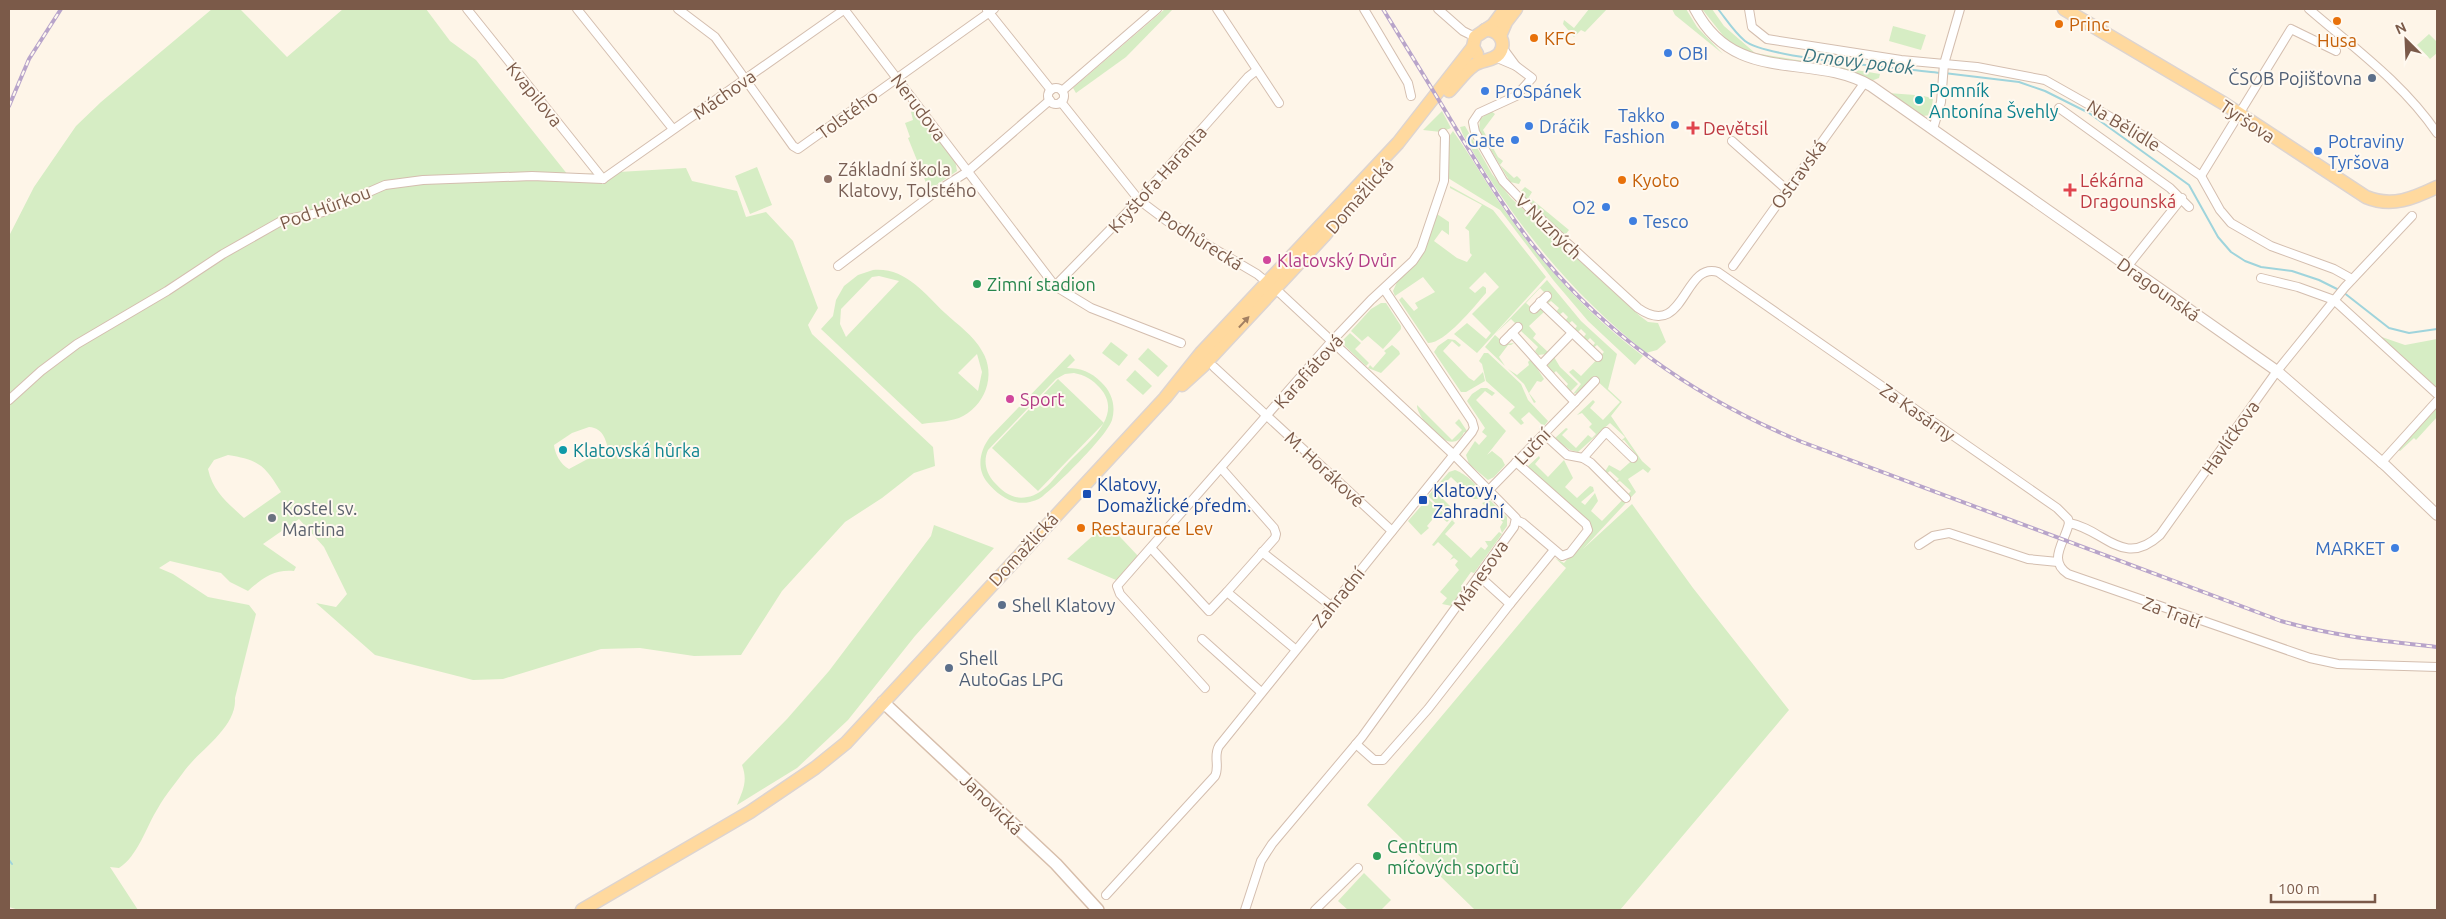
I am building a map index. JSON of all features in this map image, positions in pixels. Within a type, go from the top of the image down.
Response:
[{"type":"main road","name":"Domažlická","points":[[1271,286],[1398,143],[1478,38],[1493,25],[1505,9]]},
{"type":"main road","points":[[1497,50],[1493,31],[1478,38],[1481,57],[1497,50],[1506,22],[1516,9]]},
{"type":"main road","name":"Tyršova","points":[[2064,9],[2239,113],[2289,148],[2373,200],[2386,202],[2403,201],[2437,187]]},
{"type":"main road","name":"Domažlická","points":[[582,910],[735,822],[832,755],[1165,398],[1201,353],[1330,230],[1344,210],[1473,65],[1497,50]]},
{"type":"main road","name":"Janovická","points":[[882,702],[1056,864],[1098,910]]},
{"type":"street","name":"Kvapilova","points":[[468,9],[603,179]]},
{"type":"street","points":[[577,9],[673,129]]},
{"type":"street","points":[[678,9],[716,37],[746,79]]},
{"type":"street","name":"Máchova","points":[[603,179],[844,9]]},
{"type":"street","name":"Nerudova","points":[[844,9],[1055,286],[1091,308],[1181,343]]},
{"type":"street","points":[[1062,90],[1156,9]]},
{"type":"street","points":[[1217,9],[1279,103]]},
{"type":"street","points":[[1364,9],[1408,83],[1411,96]]},
{"type":"street","points":[[1438,9],[1463,31],[1478,38]]},
{"type":"street","name":"Dragounská","points":[[1694,9],[1709,30],[1743,56],[1765,62],[1850,76],[1865,82],[2276,371],[2437,515]]},
{"type":"street","name":"Na Bělidle","points":[[1749,9],[1752,27],[1767,39],[2045,80],[2146,137],[2201,176],[2220,210],[2231,223],[2271,246],[2334,269],[2352,279]]},
{"type":"street","points":[[1933,129],[1941,102],[1941,80],[1944,65],[1960,9]]},
{"type":"street","points":[[2309,9],[2393,80],[2412,99],[2437,133]]},
{"type":"street","points":[[990,10],[1051,90]]},
{"type":"street","name":"Tolstého","points":[[746,79],[793,146],[798,148],[898,78],[990,10]]},
{"type":"street","points":[[2201,176],[2290,29],[2336,51]]},
{"type":"street","name":"V Nuzných","points":[[1497,50],[1532,78],[1516,96],[1479,113],[1473,122],[1476,132],[1503,181],[1513,193],[1586,261],[1648,314],[1662,316],[1674,310],[1703,273],[1711,271],[1722,274]]},
{"type":"street","name":"V Nuzných","points":[[1497,50],[1516,66]]},
{"type":"street","name":"Kryštofa Haranta","points":[[1055,286],[1139,200],[1248,76],[1257,70]]},
{"type":"street","name":"Ostravská","points":[[1733,266],[1865,82]]},
{"type":"street","points":[[1051,90],[1056,88],[1062,90]]},
{"type":"street","points":[[1051,90],[1050,100],[1056,104],[1061,102],[1064,96],[1062,90]]},
{"type":"street","points":[[838,266],[926,198],[967,172],[1050,100]]},
{"type":"street","name":"Podhůrecká","points":[[1061,102],[1139,200],[1167,221],[1257,274],[1271,286]]},
{"type":"street","points":[[2059,108],[2182,198],[2189,207]]},
{"type":"street","name":"Karafiátová","points":[[1205,688],[1120,594],[1117,586],[1331,342],[1371,300],[1384,290],[1413,261],[1421,249],[1444,181],[1445,136],[1443,133]]},
{"type":"street","points":[[1732,141],[1786,190]]},
{"type":"street","name":"Pod Hůrkou","points":[[9,400],[41,371],[76,344],[167,291],[222,254],[283,220],[323,212],[385,185],[424,180],[532,176],[603,179]]},
{"type":"street","points":[[2127,267],[2182,198]]},
{"type":"street","points":[[2352,279],[2412,216]]},
{"type":"street","name":"Za Kasárny","points":[[1722,274],[2057,508],[2068,519],[2069,523],[2079,526],[2114,545]]},
{"type":"street","points":[[2261,278],[2336,298],[2437,394]]},
{"type":"street","name":"Havlíčkova","points":[[2114,545],[2140,548],[2160,535],[2276,371],[2352,279]]},
{"type":"street","name":"Mánesova","points":[[1245,910],[1261,860],[1272,844],[1356,744],[1514,527],[1516,520],[1514,515],[1455,456],[1271,286]]},
{"type":"street","name":"Zahradní","points":[[1106,895],[1215,776],[1218,767],[1217,748],[1455,456],[1472,432],[1474,424],[1384,290]]},
{"type":"street","points":[[1534,309],[1547,296]]},
{"type":"street","points":[[1540,302],[1598,357]]},
{"type":"street","points":[[1504,341],[1518,327]]},
{"type":"street","points":[[1542,364],[1572,332]]},
{"type":"street","points":[[1512,333],[1542,364],[1547,375],[1575,402]]},
{"type":"street","name":"M. Horákové","points":[[1214,367],[1392,531]]},
{"type":"street","name":"Luční","points":[[1489,490],[1596,381]]},
{"type":"street","points":[[2381,463],[2437,401]]},
{"type":"street","points":[[1583,458],[1606,432],[1633,458]]},
{"type":"street","points":[[1544,434],[1567,455],[1583,458],[1626,498]]},
{"type":"street","points":[[1516,462],[1587,527],[1585,535],[1567,554],[1560,555],[1523,523],[1516,520]]},
{"type":"street","points":[[1151,548],[1212,614],[1226,592],[1274,538],[1276,530],[1222,468]]},
{"type":"street","points":[[1919,545],[1933,536],[1950,533],[2028,560],[2058,562],[2058,552],[2069,523]]},
{"type":"street","points":[[1356,744],[1374,760],[1383,760],[1428,709],[1554,550]]},
{"type":"street","points":[[1262,552],[1331,606]]},
{"type":"street","name":"Za Tratí","points":[[2058,562],[2068,574],[2310,658],[2338,664],[2437,668]]},
{"type":"street","points":[[1479,576],[1510,604]]},
{"type":"street","points":[[1226,592],[1296,649]]},
{"type":"street","points":[[1202,639],[1261,692]]},
{"type":"street","points":[[1315,910],[1358,868]]},
{"type":"green space","points":[[212,9],[240,9],[287,57],[343,9],[426,9],[450,41],[476,60],[568,175],[686,168],[692,181],[737,191],[746,217],[766,212],[793,241],[818,308],[808,325],[812,334],[933,447],[935,466],[914,473],[882,498],[845,522],[782,591],[741,655],[694,656],[640,648],[601,649],[503,679],[473,680],[375,655],[316,603],[336,607],[347,594],[324,547],[299,519],[263,544],[296,567],[294,571],[281,571],[269,575],[248,591],[230,582],[221,573],[170,561],[159,568],[173,574],[208,597],[249,605],[256,614],[230,719],[217,737],[185,770],[167,794],[137,849],[126,863],[119,868],[110,867],[138,910],[19,910],[9,907],[9,236],[34,187],[76,126],[101,102]],"holes":[[[589,427],[598,430],[604,436],[609,455],[603,458],[595,455],[569,469],[558,458],[554,445],[572,433]],[[228,455],[255,462],[266,470],[281,492],[244,518],[217,491],[210,477],[208,469],[214,460]]]},
{"type":"green space","points":[[1165,9],[1173,9],[1126,57],[1076,93],[1073,88]]},
{"type":"green space","points":[[1589,9],[1607,9],[1585,32],[1581,30],[1574,37],[1563,24],[1564,20],[1574,28]]},
{"type":"green space","points":[[1672,9],[1686,9],[1697,27],[1723,54],[1675,15]]},
{"type":"green space","points":[[1702,9],[1712,9],[1724,26],[1755,53],[1880,74],[1879,78],[1871,81],[1850,73],[1757,56],[1737,47],[1725,38]]},
{"type":"green space","points":[[1893,26],[1926,35],[1921,50],[1889,41]]},
{"type":"green space","points":[[2429,34],[2437,42],[2437,53],[2430,59],[2417,45]]},
{"type":"green space","points":[[1888,93],[1915,95],[1914,104],[1922,105],[1923,96],[1933,98],[1931,115],[1923,116]]},
{"type":"green space","points":[[915,109],[955,160],[957,171],[929,190],[908,138],[910,137],[905,123],[913,120],[911,112]]},
{"type":"green space","points":[[1442,111],[1451,128],[1441,132],[1423,130]]},
{"type":"green space","points":[[1491,111],[1495,114],[1483,130],[1498,157],[1503,161],[1500,165],[1514,178],[1517,176],[1521,180],[1519,184],[1510,182],[1479,130],[1480,119]]},
{"type":"green space","points":[[1465,126],[1492,174],[1511,198],[1640,316],[1648,322],[1658,323],[1666,342],[1657,350],[1646,353],[1591,304],[1567,279],[1522,226],[1482,167],[1463,135],[1460,127]]},
{"type":"green space","points":[[1453,131],[1522,235],[1553,273],[1605,325],[1643,356],[1635,365],[1588,321],[1554,281],[1500,210],[1448,178],[1446,172],[1447,143]]},
{"type":"green space","points":[[757,167],[772,205],[750,214],[735,176]]},
{"type":"green space","points":[[1450,186],[1493,210],[1546,277],[1477,353],[1454,334],[1467,323],[1486,339],[1491,333],[1472,314],[1499,287],[1485,272],[1469,288],[1475,293],[1483,286],[1486,288],[1486,293],[1458,324],[1435,342],[1428,343],[1399,300],[1402,297],[1414,311],[1418,308],[1415,303],[1435,292],[1423,277],[1395,296],[1393,291],[1397,282],[1415,264],[1437,214],[1449,222],[1449,235],[1442,230],[1434,241],[1457,258],[1467,262],[1472,255],[1470,253],[1469,231],[1465,228],[1482,205],[1450,188]]},
{"type":"green space","points":[[1525,187],[1532,192],[1529,197],[1569,230],[1565,235],[1523,196],[1521,191]]},
{"type":"green space","points":[[873,270],[884,270],[904,277],[921,290],[975,340],[986,360],[988,380],[982,398],[968,413],[955,419],[922,424],[821,329],[833,316],[836,300],[844,286],[858,275]],"holes":[[[879,276],[899,281],[846,337],[840,324],[841,309],[872,277]],[[977,354],[982,372],[978,391],[958,373]]]},
{"type":"green space","points":[[1547,280],[1581,321],[1617,354],[1608,389],[1622,402],[1611,416],[1642,461],[1651,469],[1648,473],[1643,469],[1628,479],[1636,492],[1583,549],[1632,504],[1693,588],[1789,710],[1620,910],[1475,910],[1367,805],[1566,568],[1555,558],[1564,563],[1589,534],[1590,531],[1527,467],[1539,456],[1540,458],[1535,464],[1548,477],[1564,460],[1573,478],[1565,487],[1577,498],[1590,486],[1593,487],[1594,491],[1581,502],[1585,505],[1595,493],[1598,501],[1591,511],[1602,521],[1631,491],[1620,481],[1615,483],[1619,479],[1610,471],[1606,474],[1604,473],[1609,465],[1620,471],[1637,456],[1624,440],[1621,441],[1625,437],[1610,423],[1578,452],[1570,450],[1554,439],[1566,428],[1568,429],[1562,435],[1576,448],[1588,435],[1592,438],[1596,434],[1589,427],[1592,424],[1582,413],[1577,415],[1593,400],[1595,402],[1590,408],[1603,420],[1620,402],[1594,378],[1580,392],[1573,394],[1581,384],[1569,372],[1573,369],[1581,376],[1604,352],[1597,345],[1592,347],[1595,343],[1590,338],[1586,342],[1583,338],[1586,334],[1581,329],[1577,333],[1574,330],[1577,326],[1572,321],[1568,324],[1565,321],[1568,317],[1563,312],[1559,315],[1556,312],[1559,308],[1551,301],[1546,303],[1550,298],[1540,288],[1526,303],[1536,312],[1541,308],[1545,311],[1529,326],[1536,334],[1533,338],[1549,353],[1538,355],[1535,351],[1538,347],[1521,331],[1516,333],[1519,327],[1511,319],[1496,333]]},
{"type":"green space","points":[[1381,303],[1386,303],[1401,326],[1401,329],[1383,349],[1368,336],[1362,341],[1351,331],[1371,309]]},
{"type":"green space","points":[[1350,333],[1361,343],[1355,349],[1369,363],[1366,366],[1345,346],[1343,340]]},
{"type":"green space","points":[[1495,335],[1505,344],[1514,343],[1508,345],[1499,357],[1505,366],[1485,347]]},
{"type":"green space","points":[[2376,335],[2405,345],[2437,339],[2437,388]]},
{"type":"green space","points":[[1448,339],[1455,340],[1461,345],[1459,347],[1452,341],[1443,351],[1469,378],[1474,381],[1483,372],[1485,381],[1466,392],[1461,392],[1434,352],[1438,346]]},
{"type":"green space","points":[[1111,342],[1128,355],[1119,366],[1102,353]]},
{"type":"green space","points":[[1392,345],[1400,354],[1381,373],[1368,368],[1370,365],[1373,368],[1386,353],[1384,351]]},
{"type":"green space","points":[[1148,348],[1168,366],[1158,377],[1138,359]]},
{"type":"green space","points":[[1484,353],[1488,353],[1521,384],[1528,400],[1548,421],[1540,431],[1539,429],[1542,425],[1529,412],[1521,419],[1524,423],[1521,425],[1509,413],[1515,407],[1486,381],[1482,364],[1479,361]]},
{"type":"green space","points":[[1070,354],[1075,360],[1067,368],[1090,373],[1105,386],[1112,400],[1114,410],[1112,420],[1101,437],[1081,460],[1042,497],[1033,501],[1023,503],[1011,501],[1001,495],[987,482],[980,465],[982,453],[990,437]],"holes":[[[1074,373],[1095,383],[1107,398],[1108,409],[1106,419],[1093,438],[1045,488],[1033,495],[1022,498],[1005,492],[997,486],[989,475],[986,467],[986,454],[988,450],[1056,379],[1065,374]]]},
{"type":"green space","points":[[1554,357],[1560,367],[1578,384],[1570,392],[1565,388],[1568,384],[1556,371],[1552,375],[1547,366]]},
{"type":"green space","points":[[1531,359],[1544,379],[1541,382],[1537,381],[1529,393],[1536,402],[1534,403],[1524,384],[1508,369],[1517,375],[1529,365],[1528,362]]},
{"type":"green space","points":[[1135,370],[1152,386],[1143,395],[1126,380]]},
{"type":"green space","points":[[1058,379],[1104,423],[1038,491],[992,448]]},
{"type":"green space","points":[[1481,388],[1487,388],[1495,393],[1492,396],[1485,391],[1476,400],[1506,431],[1487,455],[1492,451],[1502,459],[1505,465],[1494,477],[1488,480],[1469,464],[1466,455],[1475,441],[1479,445],[1487,436],[1482,432],[1485,428],[1467,401],[1472,394]]},
{"type":"green space","points":[[1417,405],[1452,440],[1462,430],[1455,423],[1459,419],[1467,431],[1466,433],[1464,432],[1458,440],[1451,442],[1444,439],[1428,426],[1418,411]]},
{"type":"green space","points":[[2437,406],[2437,417],[2416,440],[2414,438],[2400,451],[2398,450]]},
{"type":"green space","points":[[1455,470],[1479,488],[1480,499],[1474,499],[1451,477],[1436,492],[1452,508],[1448,512],[1454,521],[1428,496],[1449,472]]},
{"type":"green space","points":[[1427,498],[1450,519],[1447,522],[1437,514],[1427,526],[1429,528],[1421,535],[1408,521],[1423,506]]},
{"type":"green space","points":[[1490,500],[1507,517],[1507,526],[1502,533],[1500,527],[1503,522],[1482,503]]},
{"type":"green space","points":[[1452,520],[1455,523],[1445,534],[1471,558],[1481,547],[1485,550],[1488,546],[1485,541],[1491,541],[1499,532],[1502,534],[1474,573],[1471,572],[1461,586],[1465,589],[1462,589],[1452,606],[1442,604],[1447,598],[1440,592],[1459,570],[1455,565],[1458,561],[1454,558],[1450,560],[1453,556],[1438,542],[1434,546],[1432,545]]},
{"type":"green space","points":[[1107,523],[1138,556],[1116,580],[1067,559]]},
{"type":"green space","points":[[934,525],[994,548],[915,636],[848,720],[797,768],[737,805],[745,781],[742,765],[787,719],[829,671],[931,536]]},
{"type":"green space","points":[[1364,873],[1391,900],[1381,910],[1348,910],[1338,901]]},
{"type":"waterway","name":"Drnový potok","points":[[1718,9],[1745,41],[1758,47],[1807,58],[1940,73]]},
{"type":"waterway","name":"Drnový potok","points":[[1944,73],[2019,82],[2045,91],[2089,113],[2189,185],[2218,237],[2231,252],[2245,261],[2261,267],[2292,271],[2319,280],[2339,290]]},
{"type":"waterway","name":"Drnový potok","points":[[2343,292],[2389,328],[2409,333],[2437,329]]},
{"type":"waterway","points":[[9,860],[12,864]]},
{"type":"railway","points":[[9,106],[29,59],[61,9]]},
{"type":"railway","points":[[1383,9],[1499,198],[1545,260],[1601,318],[1663,367],[1696,388],[1765,426],[1802,442],[2281,621],[2339,634],[2437,647]]},
{"type":"place","name":"Husa","points":[[2337,21]]},
{"type":"place","name":"Princ","points":[[2059,24]]},
{"type":"place","name":"KFC","points":[[1534,38]]},
{"type":"place","name":"OBI","points":[[1668,53]]},
{"type":"place","name":"ČSOB Pojišťovna","points":[[2372,78]]},
{"type":"place","name":"ProSpánek","points":[[1485,91]]},
{"type":"place","name":"Pomník Antonína Švehly","points":[[1919,100]]},
{"type":"place","name":"Takko Fashion","points":[[1675,125]]},
{"type":"place","name":"Dráčik","points":[[1529,126]]},
{"type":"place","name":"Devětsil","points":[[1693,128]]},
{"type":"place","name":"Gate","points":[[1515,140]]},
{"type":"place","name":"Potraviny Tyršova","points":[[2318,151]]},
{"type":"place","name":"Základní škola Klatovy, Tolstého","points":[[828,179]]},
{"type":"place","name":"Kyoto","points":[[1622,180]]},
{"type":"place","name":"Lékárna Dragounská","points":[[2070,190]]},
{"type":"place","name":"O2","points":[[1606,207]]},
{"type":"place","name":"Tesco","points":[[1633,221]]},
{"type":"place","name":"Klatovský Dvůr","points":[[1267,260]]},
{"type":"place","name":"Zimní stadion","points":[[977,284]]},
{"type":"place","name":"Sport","points":[[1010,399]]},
{"type":"place","name":"Klatovská hůrka","points":[[563,450]]},
{"type":"place","name":"Klatovy, Domažlické předm.","points":[[1087,494]]},
{"type":"place","name":"Klatovy, Zahradní","points":[[1423,500]]},
{"type":"place","name":"Kostel sv. Martina","points":[[272,518]]},
{"type":"place","name":"Restaurace Lev","points":[[1081,528]]},
{"type":"place","name":"MARKET","points":[[2395,548]]},
{"type":"place","name":"Shell Klatovy","points":[[1002,605]]},
{"type":"place","name":"Shell AutoGas LPG","points":[[949,668]]},
{"type":"place","name":"Centrum míčových sportů","points":[[1377,856]]}]
